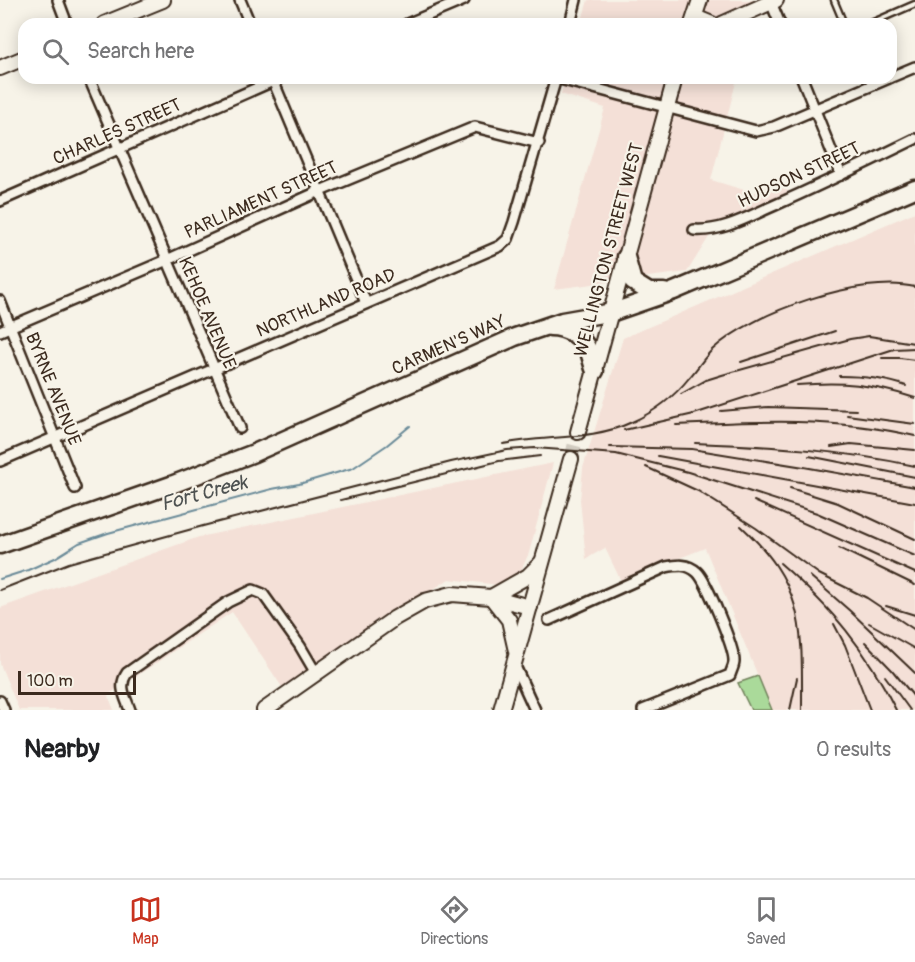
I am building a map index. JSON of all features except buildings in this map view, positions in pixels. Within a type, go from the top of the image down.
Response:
[{"type":"highway","name":"CARMEN'S WAY","points":[[0,545],[171,485],[254,453],[515,338],[562,321],[613,312],[674,291],[915,189]]},
{"type":"highway","points":[[626,257],[633,282],[643,290],[649,292],[674,291]]},
{"type":"highway","points":[[546,327],[556,327],[570,332],[583,341],[591,354],[591,363],[595,371]]},
{"type":"main road","points":[[119,18],[163,0]]},
{"type":"main road","points":[[695,18],[700,0]]},
{"type":"main road","points":[[735,18],[773,1]]},
{"type":"main road","points":[[0,69],[18,61]]},
{"type":"main road","name":"WELLINGTON STREET WEST","points":[[578,432],[613,312],[673,84]]},
{"type":"main road","points":[[501,710],[571,459]]},
{"type":"main road","points":[[491,597],[528,576],[543,561]]},
{"type":"main road","points":[[271,708],[395,618],[425,601],[452,594],[491,597],[530,607]]},
{"type":"main road","points":[[491,597],[509,620],[515,659]]},
{"type":"street","points":[[58,0],[65,18]]},
{"type":"street","points":[[240,0],[248,18]]},
{"type":"street","points":[[421,18],[464,0]]},
{"type":"street","points":[[572,18],[576,0]]},
{"type":"street","points":[[773,1],[778,18]]},
{"type":"street","points":[[897,75],[915,67]]},
{"type":"street","name":"KEHOE AVENUE","points":[[92,84],[240,428]]},
{"type":"street","name":"CHARLES STREET","points":[[0,201],[264,84]]},
{"type":"street","points":[[277,84],[366,303]]},
{"type":"street","name":"NORTHLAND ROAD","points":[[0,461],[500,246],[508,239],[554,84]]},
{"type":"street","points":[[580,84],[756,130],[774,127],[876,84]]},
{"type":"street","points":[[804,84],[841,175]]},
{"type":"street","name":"PARLIAMENT STREET","points":[[0,331],[320,191],[475,127],[538,143]]},
{"type":"street","name":"HUDSON STREET","points":[[694,230],[708,231],[727,226],[915,139]]},
{"type":"street","name":"BYRNE AVENUE","points":[[0,301],[75,488]]},
{"type":"street","points":[[549,620],[666,567],[684,565],[697,572],[708,588],[735,662],[729,675],[643,710]]},
{"type":"street","points":[[130,710],[122,689],[122,681],[128,674],[228,602],[253,590],[263,594],[300,646],[317,675]]},
{"type":"street","points":[[515,659],[536,710]]},
{"type":"street","points":[[0,701],[4,710]]},
{"type":"lane","points":[[834,0],[842,18]]},
{"type":"lane","points":[[882,18],[915,4]]},
{"type":"shaded area","points":[[588,0],[766,0],[732,18],[583,18]]},
{"type":"shaded area","points":[[564,84],[735,84],[711,180],[754,193],[781,180],[791,197],[714,229],[687,272],[554,289],[605,108],[561,94]]},
{"type":"shaded area","points":[[915,212],[915,710],[772,710],[705,548],[621,581],[605,548],[586,559],[580,500],[583,468],[623,338]]},
{"type":"shaded area","points":[[553,463],[529,553],[517,579],[498,585],[449,579],[282,687],[232,612],[108,695],[114,710],[19,710],[0,664],[0,608],[199,537]]},
{"type":"green space","points":[[758,676],[772,710],[751,710],[738,683]]},
{"type":"waterway","name":"Fort Creek","points":[[0,579],[28,570],[55,558],[79,543],[108,533],[353,468],[410,426]]},
{"type":"tunnel","points":[[571,459],[578,432]]},
{"type":"railway","points":[[503,444],[585,435],[632,422],[656,409],[670,398],[712,350],[730,336],[753,322],[780,310],[809,299],[867,286],[893,284],[915,287]]},
{"type":"railway","points":[[741,362],[835,331]]},
{"type":"railway","points":[[681,394],[706,380],[850,339],[869,336],[914,343]]},
{"type":"railway","points":[[624,430],[694,414],[894,349],[915,348]]},
{"type":"railway","points":[[882,358],[915,360]]},
{"type":"railway","points":[[839,376],[873,378],[906,386]]},
{"type":"railway","points":[[797,385],[828,383],[857,385],[885,389],[915,398]]},
{"type":"railway","points":[[721,411],[768,407],[856,410]]},
{"type":"railway","points":[[847,415],[915,424]]},
{"type":"railway","points":[[676,425],[826,423],[915,436]]},
{"type":"railway","points":[[695,443],[833,452],[915,466]]},
{"type":"railway","points":[[831,447],[851,444],[915,450]]},
{"type":"railway","points":[[610,447],[692,449],[915,487]]},
{"type":"railway","points":[[0,590],[69,563],[203,526],[451,462],[507,450],[535,448],[616,454],[688,472],[817,513],[915,556]]},
{"type":"railway","points":[[341,500],[499,461],[540,456]]},
{"type":"railway","points":[[658,456],[915,503]]},
{"type":"railway","points":[[809,456],[915,477]]},
{"type":"railway","points":[[646,467],[698,491],[756,528],[819,574],[867,598],[915,630]]},
{"type":"railway","points":[[790,488],[838,503],[915,539]]},
{"type":"railway","points":[[754,501],[915,573]]},
{"type":"railway","points":[[741,526],[778,569],[789,589],[796,610],[802,655],[802,710]]},
{"type":"railway","points":[[839,548],[915,585]]},
{"type":"railway","points":[[780,563],[846,630],[872,667],[896,710]]},
{"type":"railway","points":[[810,576],[915,673]]},
{"type":"railway","points":[[886,606],[915,615]]},
{"type":"railway","points":[[869,623],[915,649]]},
{"type":"railway","points":[[834,624],[845,645],[870,710]]},
{"type":"railway","points":[[865,642],[915,698]]},
{"type":"railway","points":[[885,676],[910,710]]},
{"type":"railway","points":[[790,710],[797,678]]}]
